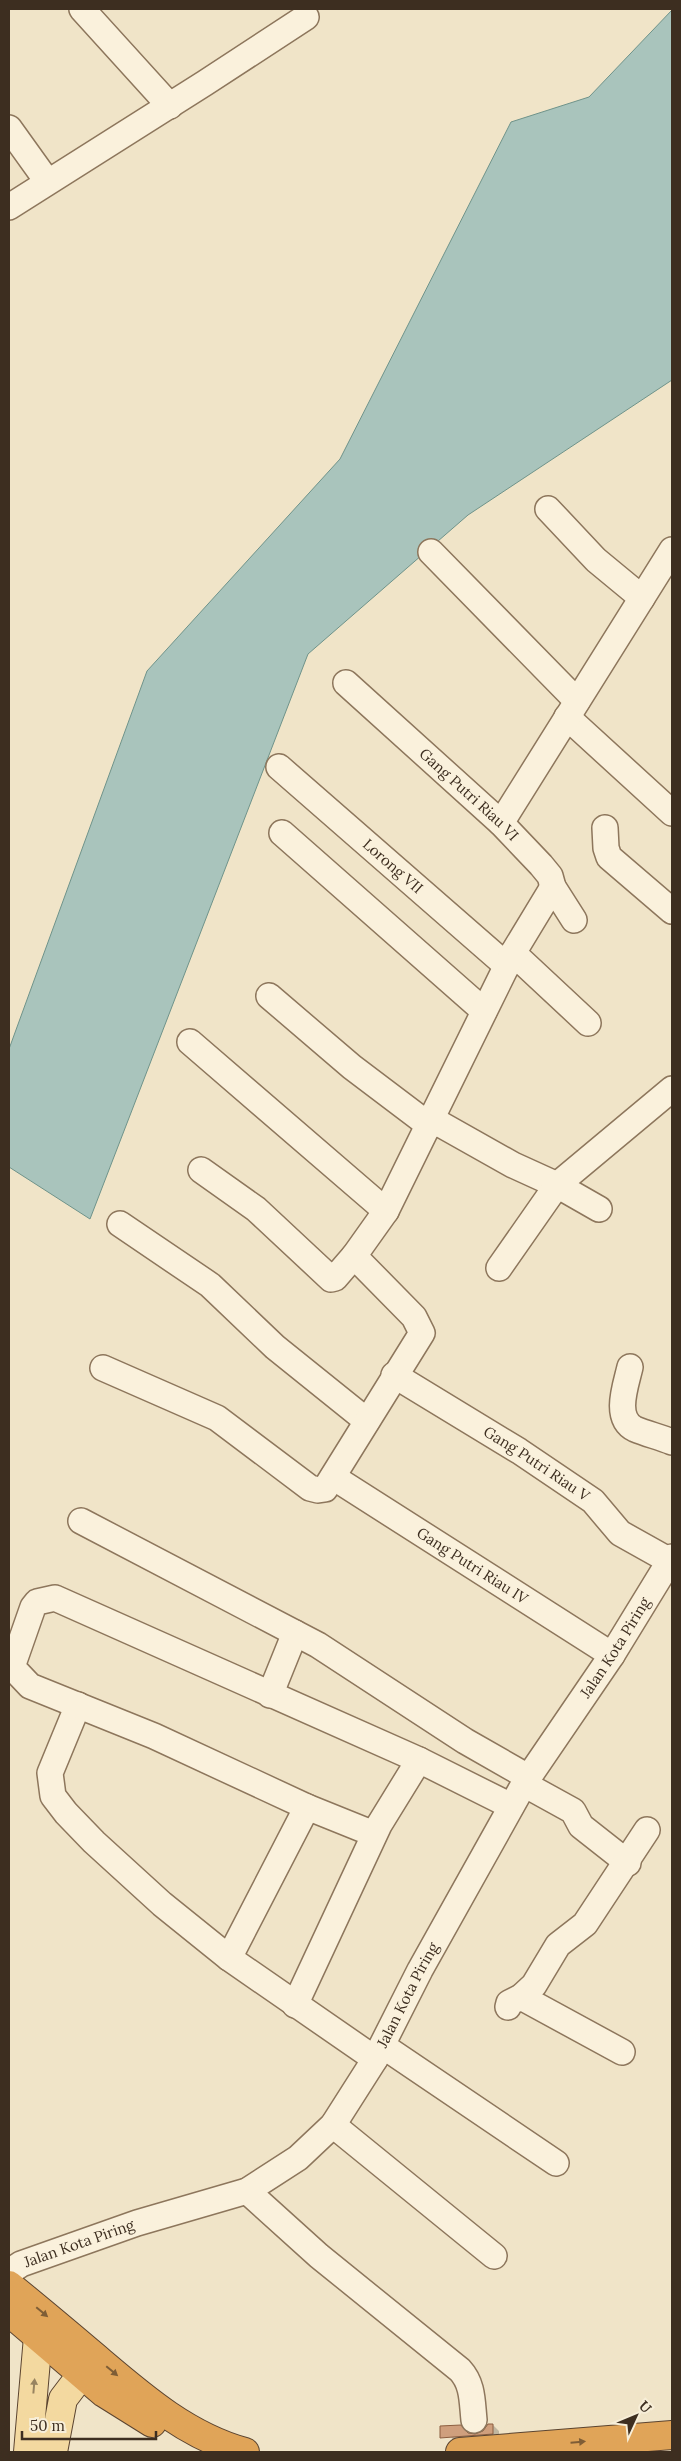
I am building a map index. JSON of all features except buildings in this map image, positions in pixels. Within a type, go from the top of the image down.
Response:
[{"type":"highway","points":[[9,2285],[68,2347],[190,2430],[226,2447],[245,2452]]},
{"type":"highway","points":[[9,2312],[38,2337],[68,2347],[82,2374],[104,2393],[200,2452]]},
{"type":"highway","points":[[460,2452],[672,2435]]},
{"type":"main road","points":[[28,2452],[38,2337]]},
{"type":"main road","points":[[53,2452],[63,2399],[82,2374]]},
{"type":"street","points":[[82,9],[170,106]]},
{"type":"street","points":[[9,207],[47,181],[170,106],[306,17]]},
{"type":"street","points":[[9,128],[47,181]]},
{"type":"street","points":[[548,508],[596,560],[642,598]]},
{"type":"street","points":[[431,552],[572,709],[672,813]]},
{"type":"street","points":[[501,823],[642,598],[668,566]]},
{"type":"street","name":"Gang Putri Riau VI","points":[[346,683],[501,823],[550,876],[553,887],[574,920]]},
{"type":"street","name":"Lorong VII","points":[[279,767],[588,1023]]},
{"type":"street","points":[[605,828],[606,848],[610,857],[672,911]]},
{"type":"street","points":[[282,833],[484,1011]]},
{"type":"street","points":[[201,1170],[256,1210],[331,1279],[335,1278],[354,1256],[386,1211],[431,1123],[510,959],[553,887]]},
{"type":"street","points":[[270,996],[352,1066],[431,1123],[557,1185],[599,1209]]},
{"type":"street","points":[[190,1042],[386,1211]]},
{"type":"street","points":[[499,1268],[557,1185],[672,1089]]},
{"type":"street","points":[[120,1224],[210,1286],[275,1347],[367,1421]]},
{"type":"street","points":[[103,1368],[217,1418],[310,1488],[325,1489],[394,1375],[419,1338],[421,1328],[414,1317],[354,1256]]},
{"type":"street","points":[[630,1367],[624,1390],[622,1410],[626,1421],[635,1428],[672,1442]]},
{"type":"street","name":"Gang Putri Riau V","points":[[394,1375],[519,1451],[593,1501],[620,1533],[671,1559]]},
{"type":"street","name":"Gang Putri Riau IV","points":[[333,1477],[612,1655]]},
{"type":"street","points":[[82,1521],[318,1645],[573,1811],[581,1826],[628,1863]]},
{"type":"street","name":"Jalan Kota Piring","points":[[9,2272],[22,2264],[137,2223],[247,2191],[298,2158],[332,2124],[379,2052],[420,1970],[526,1781],[612,1655],[671,1559]]},
{"type":"street","points":[[374,1834],[307,1807],[154,1736],[30,1686],[12,1667],[36,1602],[55,1598],[419,1760],[511,1806]]},
{"type":"street","points":[[270,1695],[295,1633]]},
{"type":"street","points":[[78,1705],[50,1773],[54,1796],[66,1813],[94,1842],[162,1904],[229,1958],[295,2005],[379,2052],[556,2163]]},
{"type":"street","points":[[295,2005],[374,1834],[419,1760]]},
{"type":"street","points":[[229,1958],[307,1807]]},
{"type":"street","points":[[622,2052],[514,2002],[534,1985],[558,1945],[585,1924],[628,1863],[647,1830]]},
{"type":"street","points":[[332,2124],[494,2256]]},
{"type":"street","points":[[247,2191],[318,2256],[460,2370],[472,2389],[474,2420]]},
{"type":"water","points":[[672,10],[672,380],[468,515],[308,654],[90,1219],[9,1167],[9,1049],[147,671],[340,459],[511,122],[589,97]]}]
